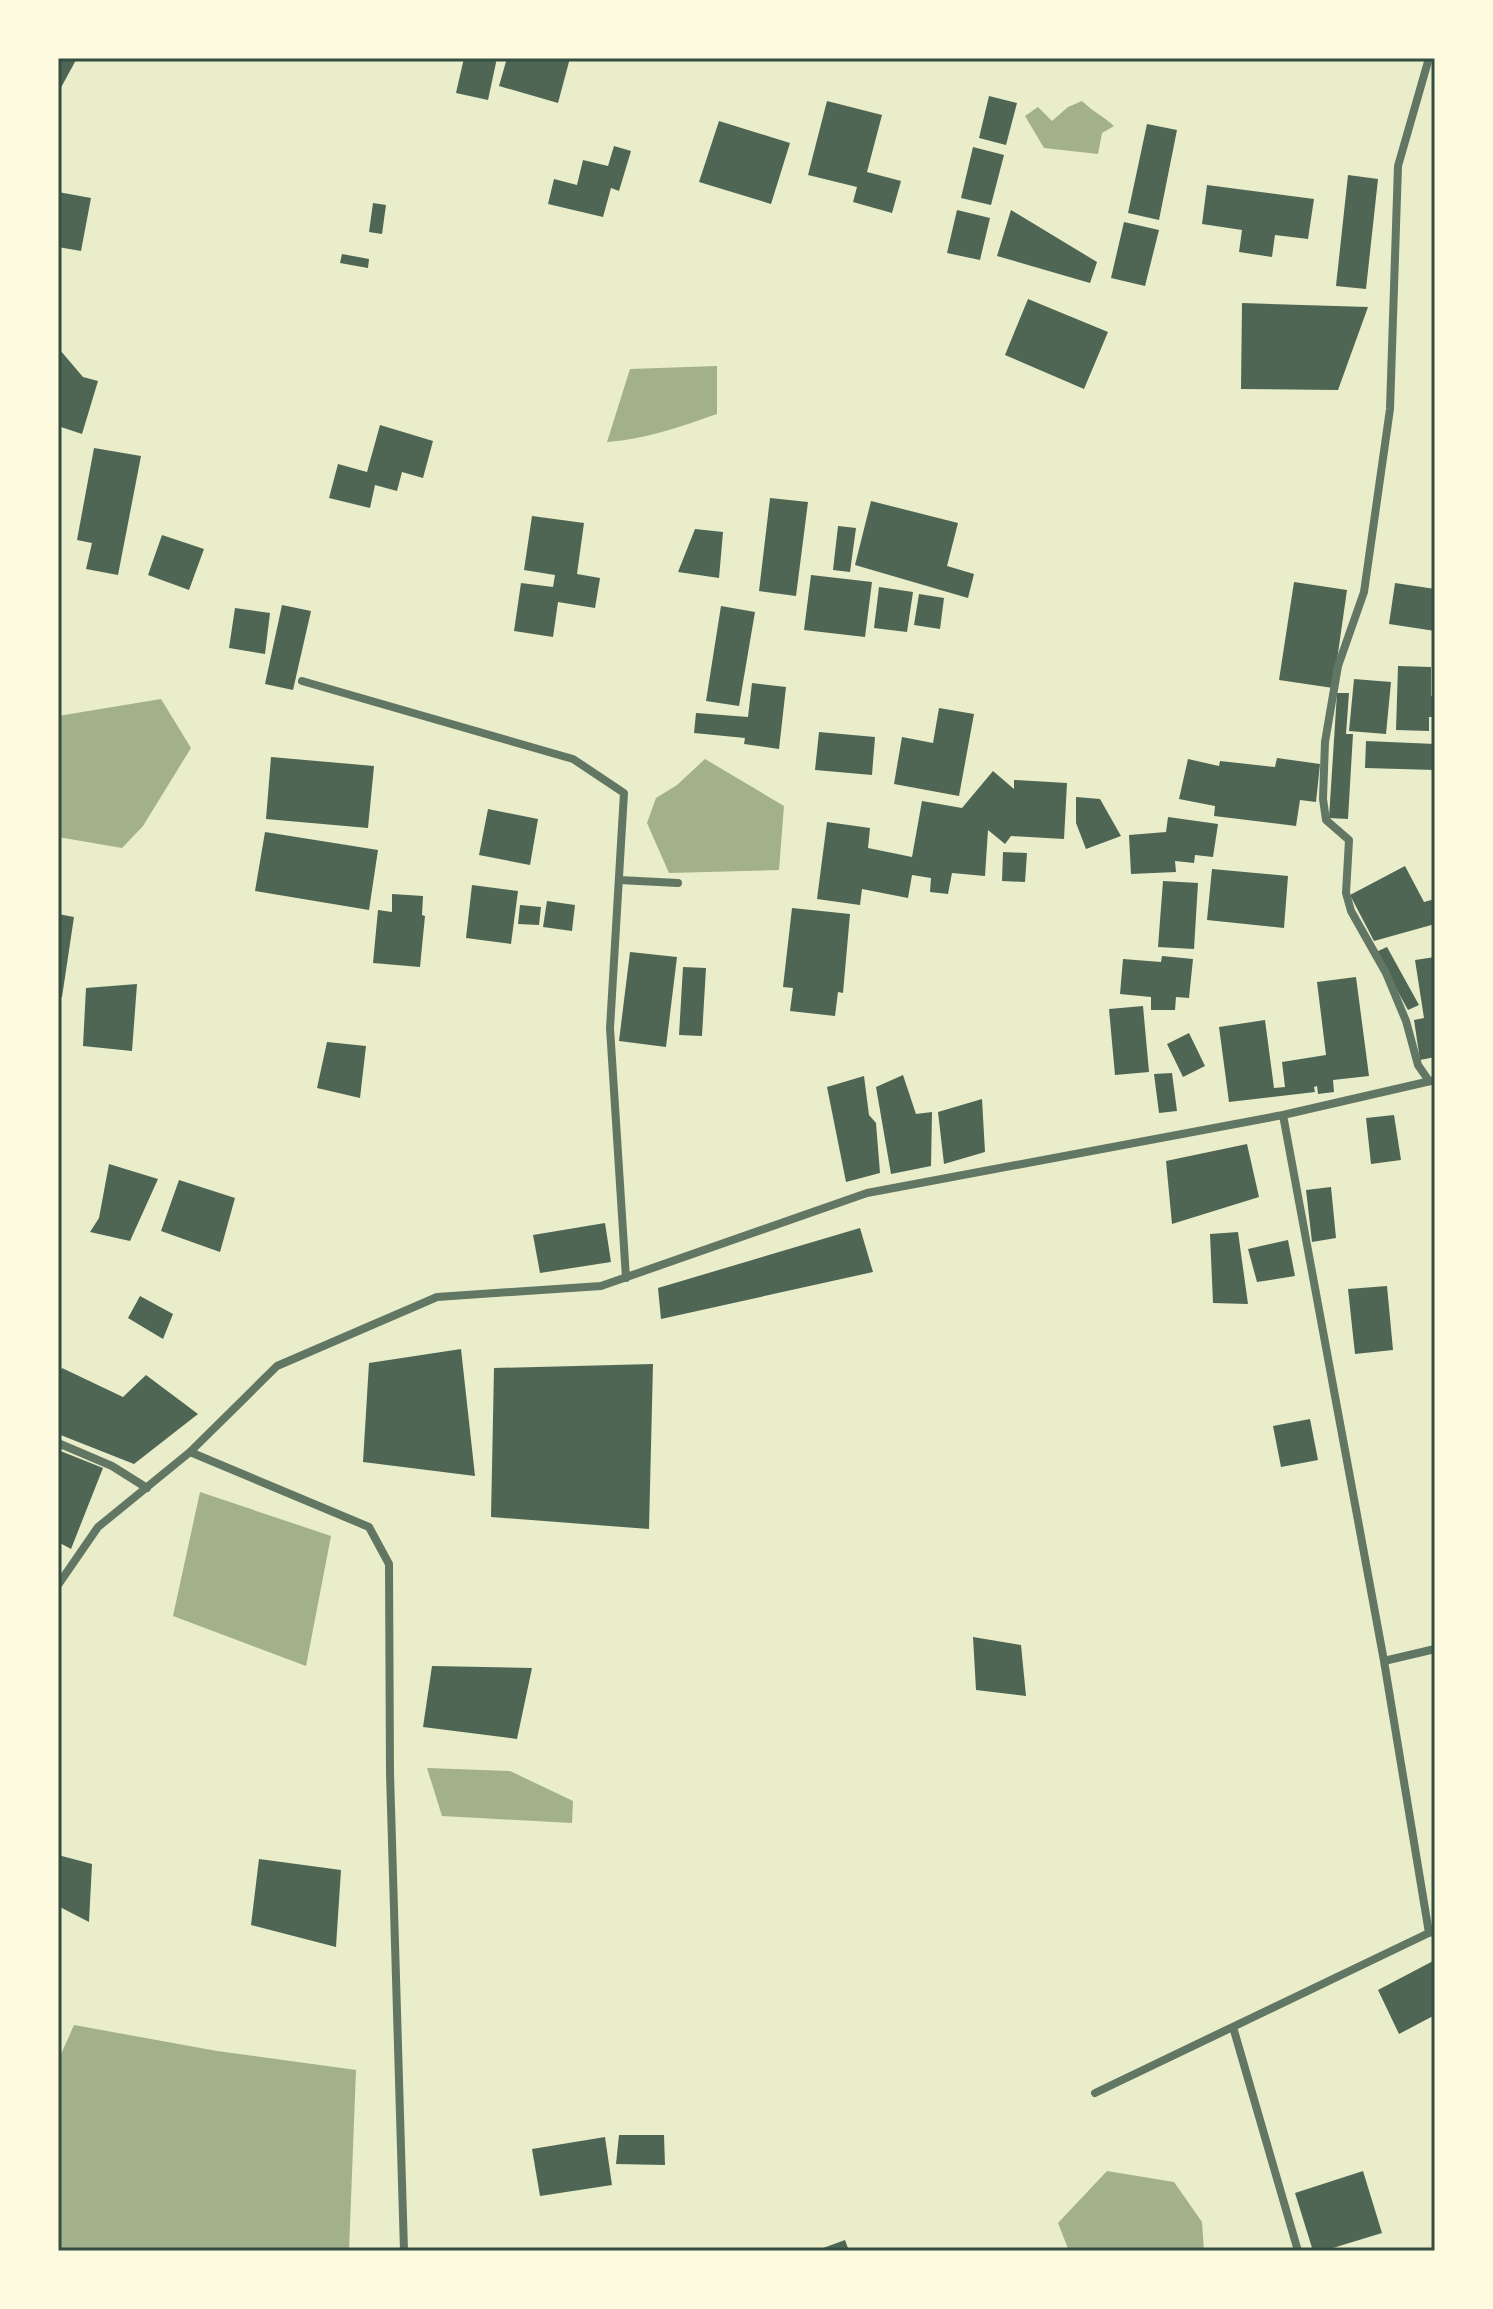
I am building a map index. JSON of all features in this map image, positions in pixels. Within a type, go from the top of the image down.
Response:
[{"type":"street","points":[[58,1585],[98,1527],[190,1452],[277,1366],[437,1297],[601,1286],[867,1193],[1283,1115],[1432,1080],[1418,1065],[1406,1021],[1386,973],[1351,911],[1346,893],[1349,840],[1326,820],[1323,799],[1327,726],[1338,666],[1364,592],[1390,409],[1398,166],[1429,58]]},
{"type":"street","points":[[302,681],[573,759],[624,793],[610,1028],[626,1278]]},
{"type":"street","points":[[619,880],[678,883]]},
{"type":"street","points":[[1095,2093],[1432,1932],[1283,1115]]},
{"type":"street","points":[[58,1443],[112,1466],[147,1488]]},
{"type":"street","points":[[190,1452],[369,1527],[389,1564],[390,1773],[404,2251]]},
{"type":"street","points":[[1384,1661],[1435,1649]]},
{"type":"street","points":[[1233,2027],[1298,2251]]},
{"type":"shaded area","points":[[1082,101],[1114,126],[1102,133],[1098,154],[1044,148],[1025,116],[1038,107],[1052,121],[1068,107]]},
{"type":"shaded area","points":[[717,366],[717,414],[649,435],[607,442],[630,369]]},
{"type":"shaded area","points":[[161,699],[191,748],[143,826],[122,848],[58,837],[58,716]]},
{"type":"shaded area","points":[[705,759],[784,806],[779,870],[669,873],[647,823],[656,798],[677,785]]},
{"type":"shaded area","points":[[200,1492],[331,1536],[306,1666],[173,1616]]},
{"type":"shaded area","points":[[427,1768],[510,1771],[573,1801],[572,1823],[442,1816]]},
{"type":"shaded area","points":[[74,2025],[217,2051],[356,2070],[349,2251],[58,2251],[58,2061]]},
{"type":"shaded area","points":[[1107,2171],[1174,2182],[1202,2222],[1204,2251],[1069,2251],[1058,2223]]},
{"type":"building","points":[[58,58],[76,60],[58,93]]},
{"type":"building","points":[[464,58],[497,58],[488,100],[456,93]]},
{"type":"building","points":[[507,58],[570,58],[558,103],[499,86]]},
{"type":"building","points":[[989,96],[1017,103],[1006,145],[979,138]]},
{"type":"building","points":[[827,101],[882,115],[867,172],[901,181],[892,213],[853,202],[857,187],[808,175]]},
{"type":"building","points":[[719,121],[790,143],[771,204],[699,182]]},
{"type":"building","points":[[1147,124],[1177,130],[1159,220],[1128,213]]},
{"type":"building","points":[[614,146],[631,151],[619,191],[611,188],[603,217],[548,204],[554,179],[577,185],[583,160],[608,166]]},
{"type":"building","points":[[973,147],[1004,155],[991,205],[961,198]]},
{"type":"building","points":[[1348,175],[1378,179],[1366,289],[1336,286]]},
{"type":"building","points":[[1207,185],[1314,199],[1308,239],[1275,235],[1272,257],[1239,252],[1242,230],[1202,224]]},
{"type":"building","points":[[58,192],[91,198],[81,251],[58,247]]},
{"type":"building","points":[[373,203],[386,205],[382,234],[369,232]]},
{"type":"building","points":[[957,210],[990,218],[980,260],[947,253]]},
{"type":"building","points":[[1011,210],[1097,262],[1090,283],[997,256]]},
{"type":"building","points":[[1124,222],[1159,230],[1145,286],[1111,278]]},
{"type":"building","points":[[342,254],[369,259],[368,268],[340,263]]},
{"type":"building","points":[[1028,299],[1108,332],[1084,389],[1005,355]]},
{"type":"building","points":[[1242,303],[1368,307],[1338,390],[1241,389]]},
{"type":"building","points":[[60,350],[83,377],[98,381],[82,434],[58,426]]},
{"type":"building","points":[[380,425],[433,441],[423,478],[402,472],[397,491],[375,485],[370,508],[329,498],[338,464],[367,472]]},
{"type":"building","points":[[94,448],[141,456],[118,575],[86,569],[92,543],[77,540]]},
{"type":"building","points":[[770,498],[808,502],[796,596],[759,591]]},
{"type":"building","points":[[871,501],[958,523],[947,566],[974,574],[968,598],[855,565]]},
{"type":"building","points":[[532,516],[584,523],[577,574],[600,578],[595,608],[558,602],[553,637],[514,631],[521,583],[553,587],[555,575],[524,570]]},
{"type":"building","points":[[838,526],[856,528],[850,572],[833,570]]},
{"type":"building","points":[[695,529],[723,532],[719,578],[678,572]]},
{"type":"building","points":[[162,535],[204,549],[189,590],[148,575]]},
{"type":"building","points":[[811,575],[872,582],[865,637],[804,630]]},
{"type":"building","points":[[1294,582],[1347,590],[1333,688],[1279,680]]},
{"type":"building","points":[[1395,583],[1435,589],[1435,631],[1389,624]]},
{"type":"building","points":[[879,587],[913,592],[907,632],[874,628]]},
{"type":"building","points":[[919,594],[944,598],[940,629],[914,625]]},
{"type":"building","points":[[282,605],[311,611],[293,690],[265,684]]},
{"type":"building","points":[[721,606],[755,612],[739,706],[706,701]]},
{"type":"building","points":[[235,608],[270,613],[265,654],[229,648]]},
{"type":"building","points":[[1398,666],[1431,667],[1435,717],[1429,717],[1429,731],[1396,730]]},
{"type":"building","points":[[1354,679],[1391,682],[1386,734],[1349,731]]},
{"type":"building","points":[[752,683],[786,687],[779,749],[744,744],[745,738],[694,733],[696,713],[748,717]]},
{"type":"building","points":[[1337,693],[1349,693],[1346,734],[1353,734],[1348,819],[1329,818]]},
{"type":"building","points":[[939,708],[974,714],[959,796],[894,784],[902,737],[933,743]]},
{"type":"building","points":[[819,732],[875,737],[872,775],[815,770]]},
{"type":"building","points":[[1366,741],[1435,744],[1435,770],[1365,768]]},
{"type":"building","points":[[271,757],[374,766],[368,828],[266,819]]},
{"type":"building","points":[[1277,758],[1320,764],[1316,802],[1300,800],[1296,826],[1214,816],[1215,806],[1179,799],[1188,759],[1219,766],[1220,761],[1275,767]]},
{"type":"building","points":[[993,771],[1014,789],[1014,780],[1067,783],[1064,839],[1011,836],[1005,844],[988,830],[985,876],[952,873],[948,894],[930,892],[931,878],[912,875],[908,898],[862,889],[860,905],[817,899],[827,822],[870,828],[868,848],[912,857],[922,801],[962,808]]},
{"type":"building","points":[[1076,797],[1100,799],[1121,836],[1086,849],[1076,823]]},
{"type":"building","points":[[488,809],[538,819],[530,865],[479,855]]},
{"type":"building","points":[[1168,817],[1218,824],[1213,857],[1195,855],[1194,863],[1175,861],[1176,872],[1131,874],[1129,835],[1166,832]]},
{"type":"building","points":[[265,832],[378,850],[369,910],[255,891]]},
{"type":"building","points":[[1003,852],[1027,853],[1025,882],[1002,881]]},
{"type":"building","points":[[1405,866],[1424,902],[1435,899],[1435,924],[1374,941],[1350,895]]},
{"type":"building","points":[[1212,869],[1288,876],[1284,928],[1207,920]]},
{"type":"building","points":[[1163,881],[1198,883],[1194,949],[1158,947]]},
{"type":"building","points":[[472,885],[518,891],[511,944],[466,938]]},
{"type":"building","points":[[392,894],[423,896],[422,915],[425,916],[420,967],[373,963],[378,910],[392,912]]},
{"type":"building","points":[[547,901],[575,905],[572,931],[543,927]]},
{"type":"building","points":[[520,905],[541,907],[539,925],[518,924]]},
{"type":"building","points":[[792,908],[850,914],[843,993],[838,992],[835,1016],[790,1011],[793,988],[783,987]]},
{"type":"building","points":[[58,914],[74,917],[62,997],[58,997]]},
{"type":"building","points":[[1387,947],[1419,1005],[1408,1010],[1376,952]]},
{"type":"building","points":[[630,952],[677,957],[666,1047],[619,1041]]},
{"type":"building","points":[[1162,956],[1193,959],[1189,998],[1176,997],[1175,1010],[1151,1010],[1151,997],[1120,994],[1123,959],[1161,962]]},
{"type":"building","points":[[1435,957],[1435,1057],[1420,1060],[1414,1020],[1424,1018],[1415,960]]},
{"type":"building","points":[[683,967],[706,968],[702,1036],[679,1035]]},
{"type":"building","points":[[1356,977],[1369,1076],[1333,1080],[1334,1092],[1318,1094],[1317,1086],[1314,1087],[1315,1092],[1229,1102],[1219,1027],[1265,1020],[1274,1088],[1285,1087],[1282,1062],[1326,1055],[1317,982]]},
{"type":"building","points":[[137,984],[132,1051],[83,1046],[86,988]]},
{"type":"building","points":[[1143,1006],[1149,1072],[1115,1075],[1109,1009]]},
{"type":"building","points":[[1189,1033],[1205,1066],[1183,1077],[1167,1044]]},
{"type":"building","points":[[327,1042],[366,1046],[360,1098],[317,1088]]},
{"type":"building","points":[[1172,1073],[1177,1111],[1159,1113],[1154,1074]]},
{"type":"building","points":[[903,1075],[916,1114],[932,1112],[931,1166],[891,1174],[876,1087]]},
{"type":"building","points":[[864,1076],[869,1115],[876,1123],[880,1173],[846,1182],[827,1087]]},
{"type":"building","points":[[982,1099],[985,1152],[944,1164],[938,1112]]},
{"type":"building","points":[[1394,1115],[1401,1160],[1371,1164],[1366,1118]]},
{"type":"building","points":[[1247,1144],[1259,1197],[1172,1224],[1166,1161]]},
{"type":"building","points":[[109,1164],[158,1179],[130,1241],[90,1232],[99,1218]]},
{"type":"building","points":[[179,1180],[235,1198],[220,1252],[161,1231]]},
{"type":"building","points":[[1331,1187],[1336,1238],[1312,1242],[1306,1190]]},
{"type":"building","points":[[605,1223],[611,1262],[540,1273],[533,1235]]},
{"type":"building","points":[[860,1228],[873,1272],[661,1319],[658,1288]]},
{"type":"building","points":[[1238,1232],[1248,1304],[1213,1303],[1210,1234]]},
{"type":"building","points":[[1288,1240],[1295,1276],[1257,1282],[1248,1249]]},
{"type":"building","points":[[1387,1286],[1393,1350],[1355,1354],[1348,1289]]},
{"type":"building","points":[[140,1296],[173,1314],[163,1339],[128,1318]]},
{"type":"building","points":[[461,1349],[475,1476],[363,1462],[369,1363]]},
{"type":"building","points":[[653,1364],[649,1529],[491,1517],[494,1368]]},
{"type":"building","points":[[62,1368],[123,1397],[146,1375],[198,1414],[134,1464],[58,1434],[58,1376]]},
{"type":"building","points":[[1310,1419],[1318,1460],[1281,1467],[1273,1426]]},
{"type":"building","points":[[58,1450],[103,1468],[71,1549],[58,1542]]},
{"type":"building","points":[[973,1637],[1021,1645],[1026,1696],[976,1690]]},
{"type":"building","points":[[432,1666],[532,1668],[517,1739],[423,1727]]},
{"type":"building","points":[[58,1855],[92,1864],[89,1922],[58,1906]]},
{"type":"building","points":[[259,1859],[341,1870],[336,1947],[251,1925]]},
{"type":"building","points":[[1435,1960],[1435,2015],[1399,2034],[1378,1990]]},
{"type":"building","points":[[619,2135],[664,2135],[665,2165],[616,2164]]},
{"type":"building","points":[[605,2137],[612,2185],[540,2196],[532,2149]]},
{"type":"building","points":[[1363,2171],[1382,2233],[1323,2251],[1313,2251],[1295,2193]]},
{"type":"building","points":[[845,2240],[849,2251],[815,2251]]}]
